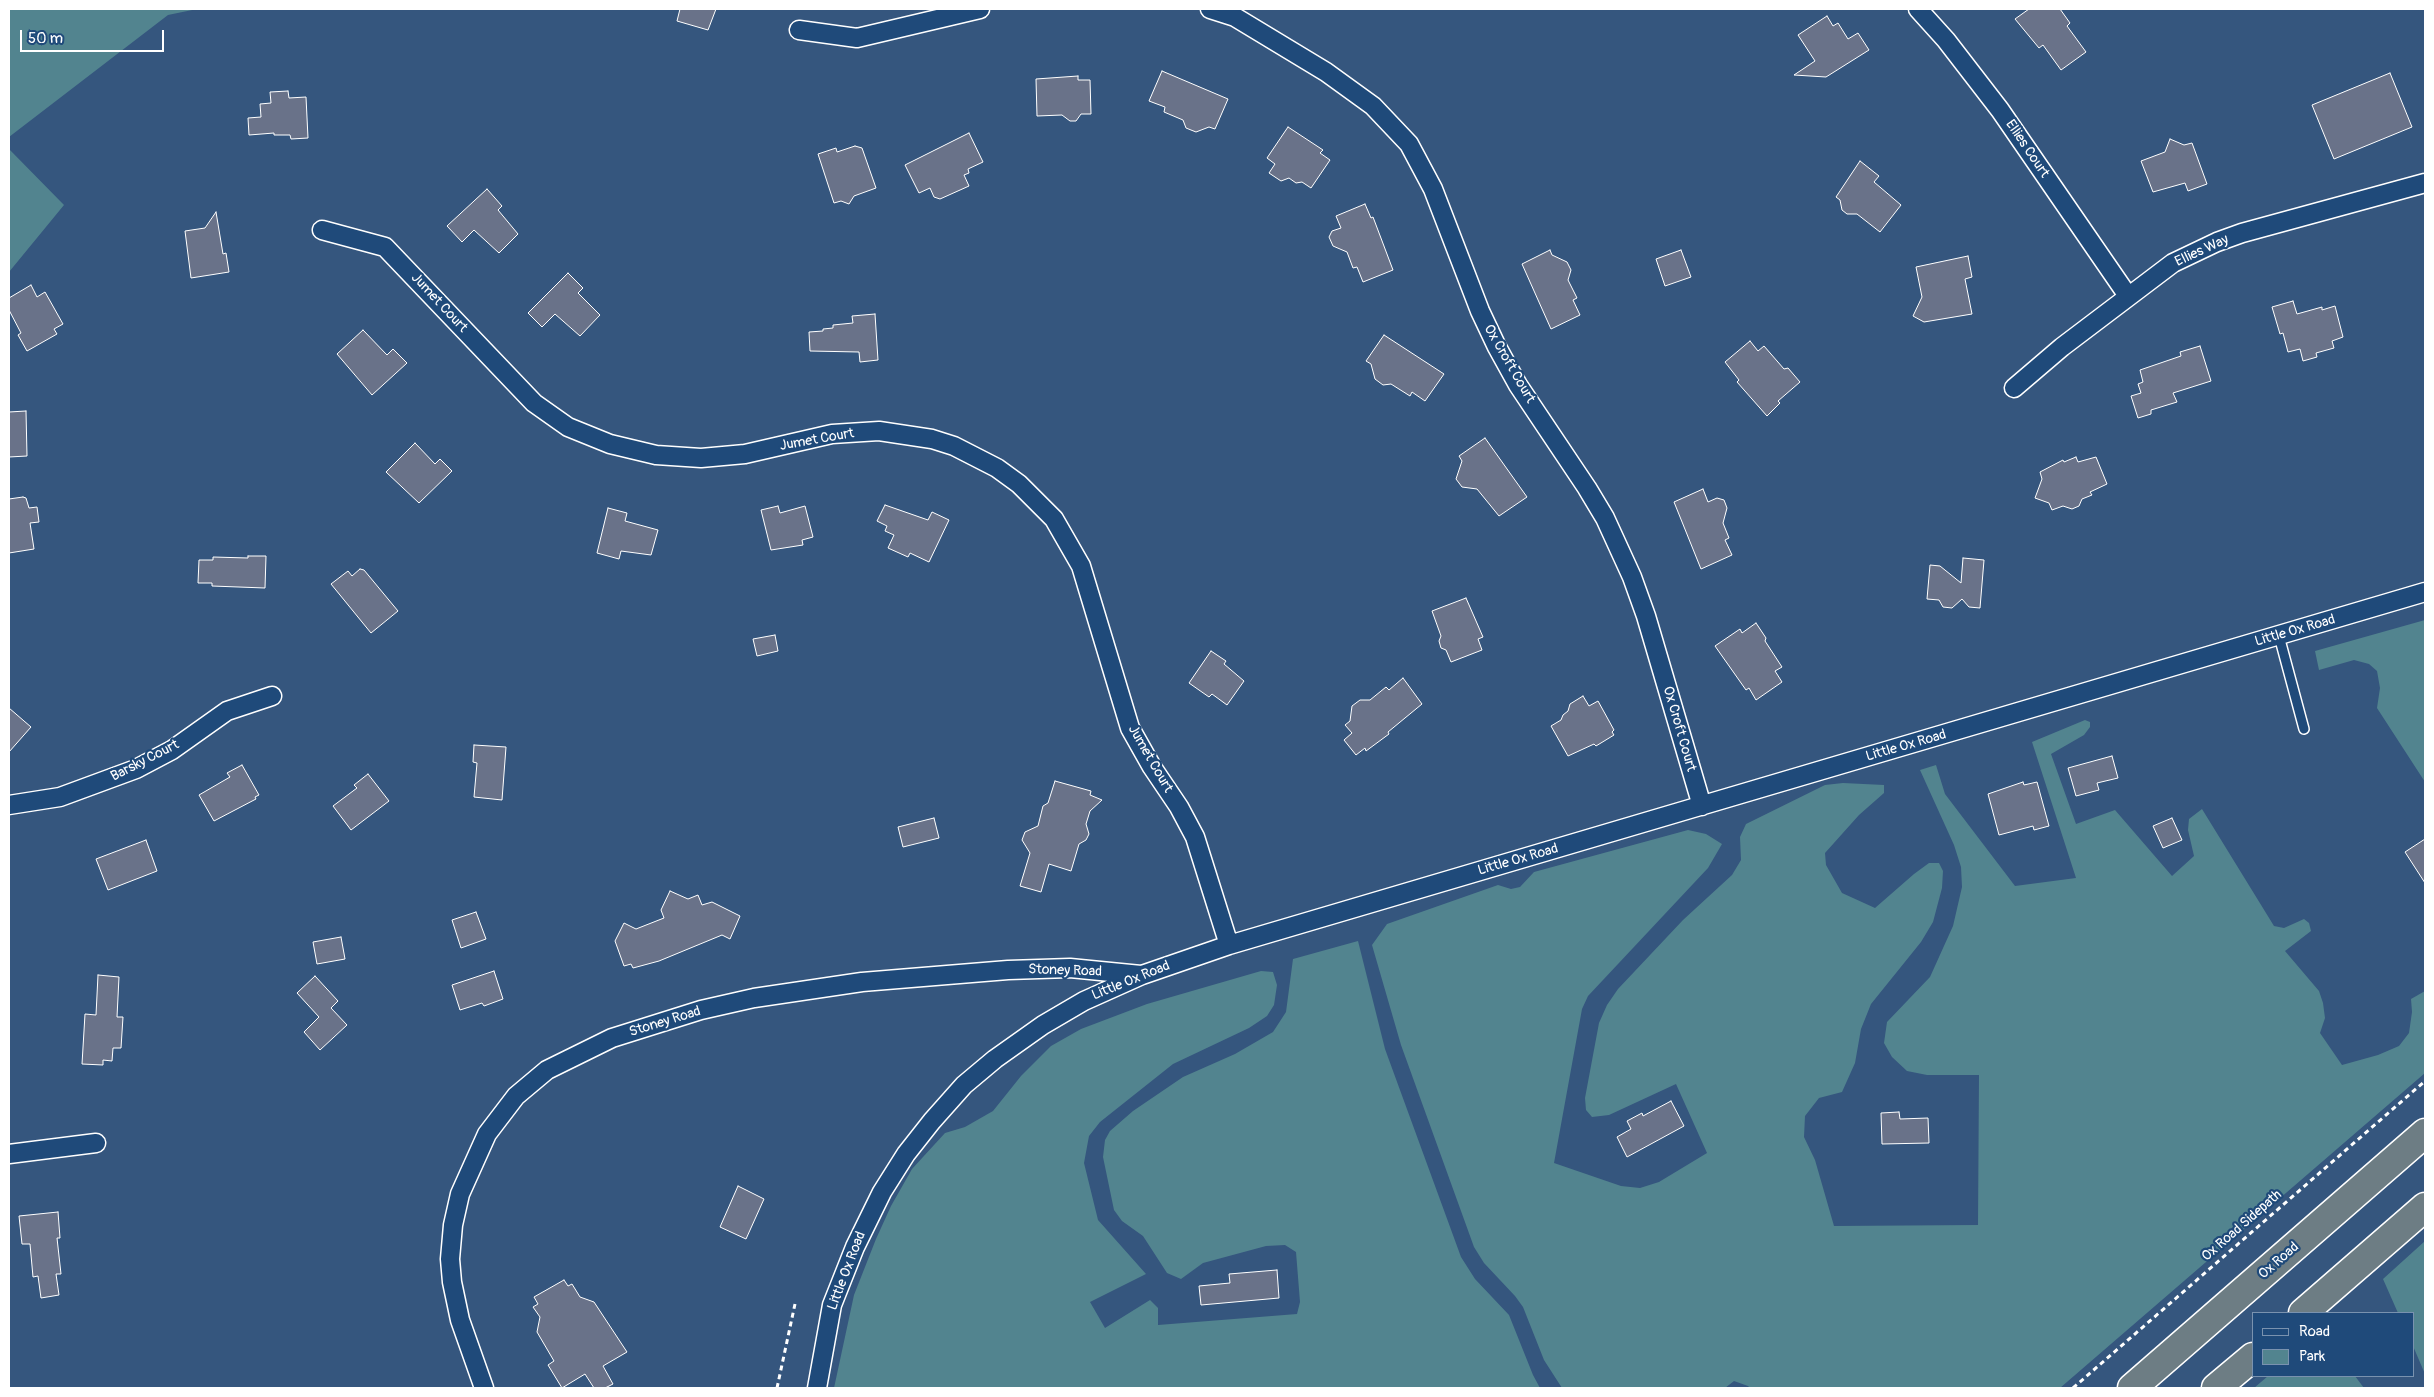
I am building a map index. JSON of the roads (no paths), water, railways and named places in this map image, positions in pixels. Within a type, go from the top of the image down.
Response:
[{"type":"highway","name":"Ox Road","points":[[2132,1388],[2425,1133]]},
{"type":"highway","points":[[2304,1312],[2425,1207]]},
{"type":"highway","points":[[2216,1388],[2252,1358]]},
{"type":"street","points":[[799,30],[856,38],[980,9]]},
{"type":"street","name":"Ox Croft Court","points":[[1210,9],[1234,17],[1326,72],[1373,106],[1409,144],[1433,189],[1480,311],[1497,347],[1518,385],[1605,518],[1632,577],[1646,616],[1702,806]]},
{"type":"street","name":"Ellies Court","points":[[1918,9],[1946,40],[2000,110],[2128,296]]},
{"type":"street","name":"Ellies Way","points":[[2014,388],[2128,296],[2173,263],[2217,242],[2425,183]]},
{"type":"street","name":"Jumet Court","points":[[322,230],[385,247],[534,402],[568,427],[610,444],[656,455],[701,458],[745,454],[832,434],[879,431],[932,439],[954,446],[997,468],[1019,484],[1054,520],[1081,566],[1130,728],[1152,767],[1180,807],[1195,837],[1228,945]]},
{"type":"street","name":"Little Ox Road","points":[[817,1388],[832,1305],[855,1247],[882,1192],[906,1154],[964,1085],[995,1059],[1043,1025],[1084,1001],[1142,975],[1228,945],[2425,592]]},
{"type":"street","name":"Barsky Court","points":[[9,805],[60,797],[136,769],[172,750],[227,711],[272,696]]},
{"type":"street","name":"Stoney Road","points":[[484,1388],[460,1320],[452,1282],[450,1259],[453,1225],[460,1194],[487,1134],[516,1096],[547,1070],[612,1038],[702,1010],[754,998],[862,982],[1008,970],[1070,968],[1142,975]]},
{"type":"street","points":[[9,1154],[96,1143]]},
{"type":"lane","points":[[2279,636],[2304,729]]}]
